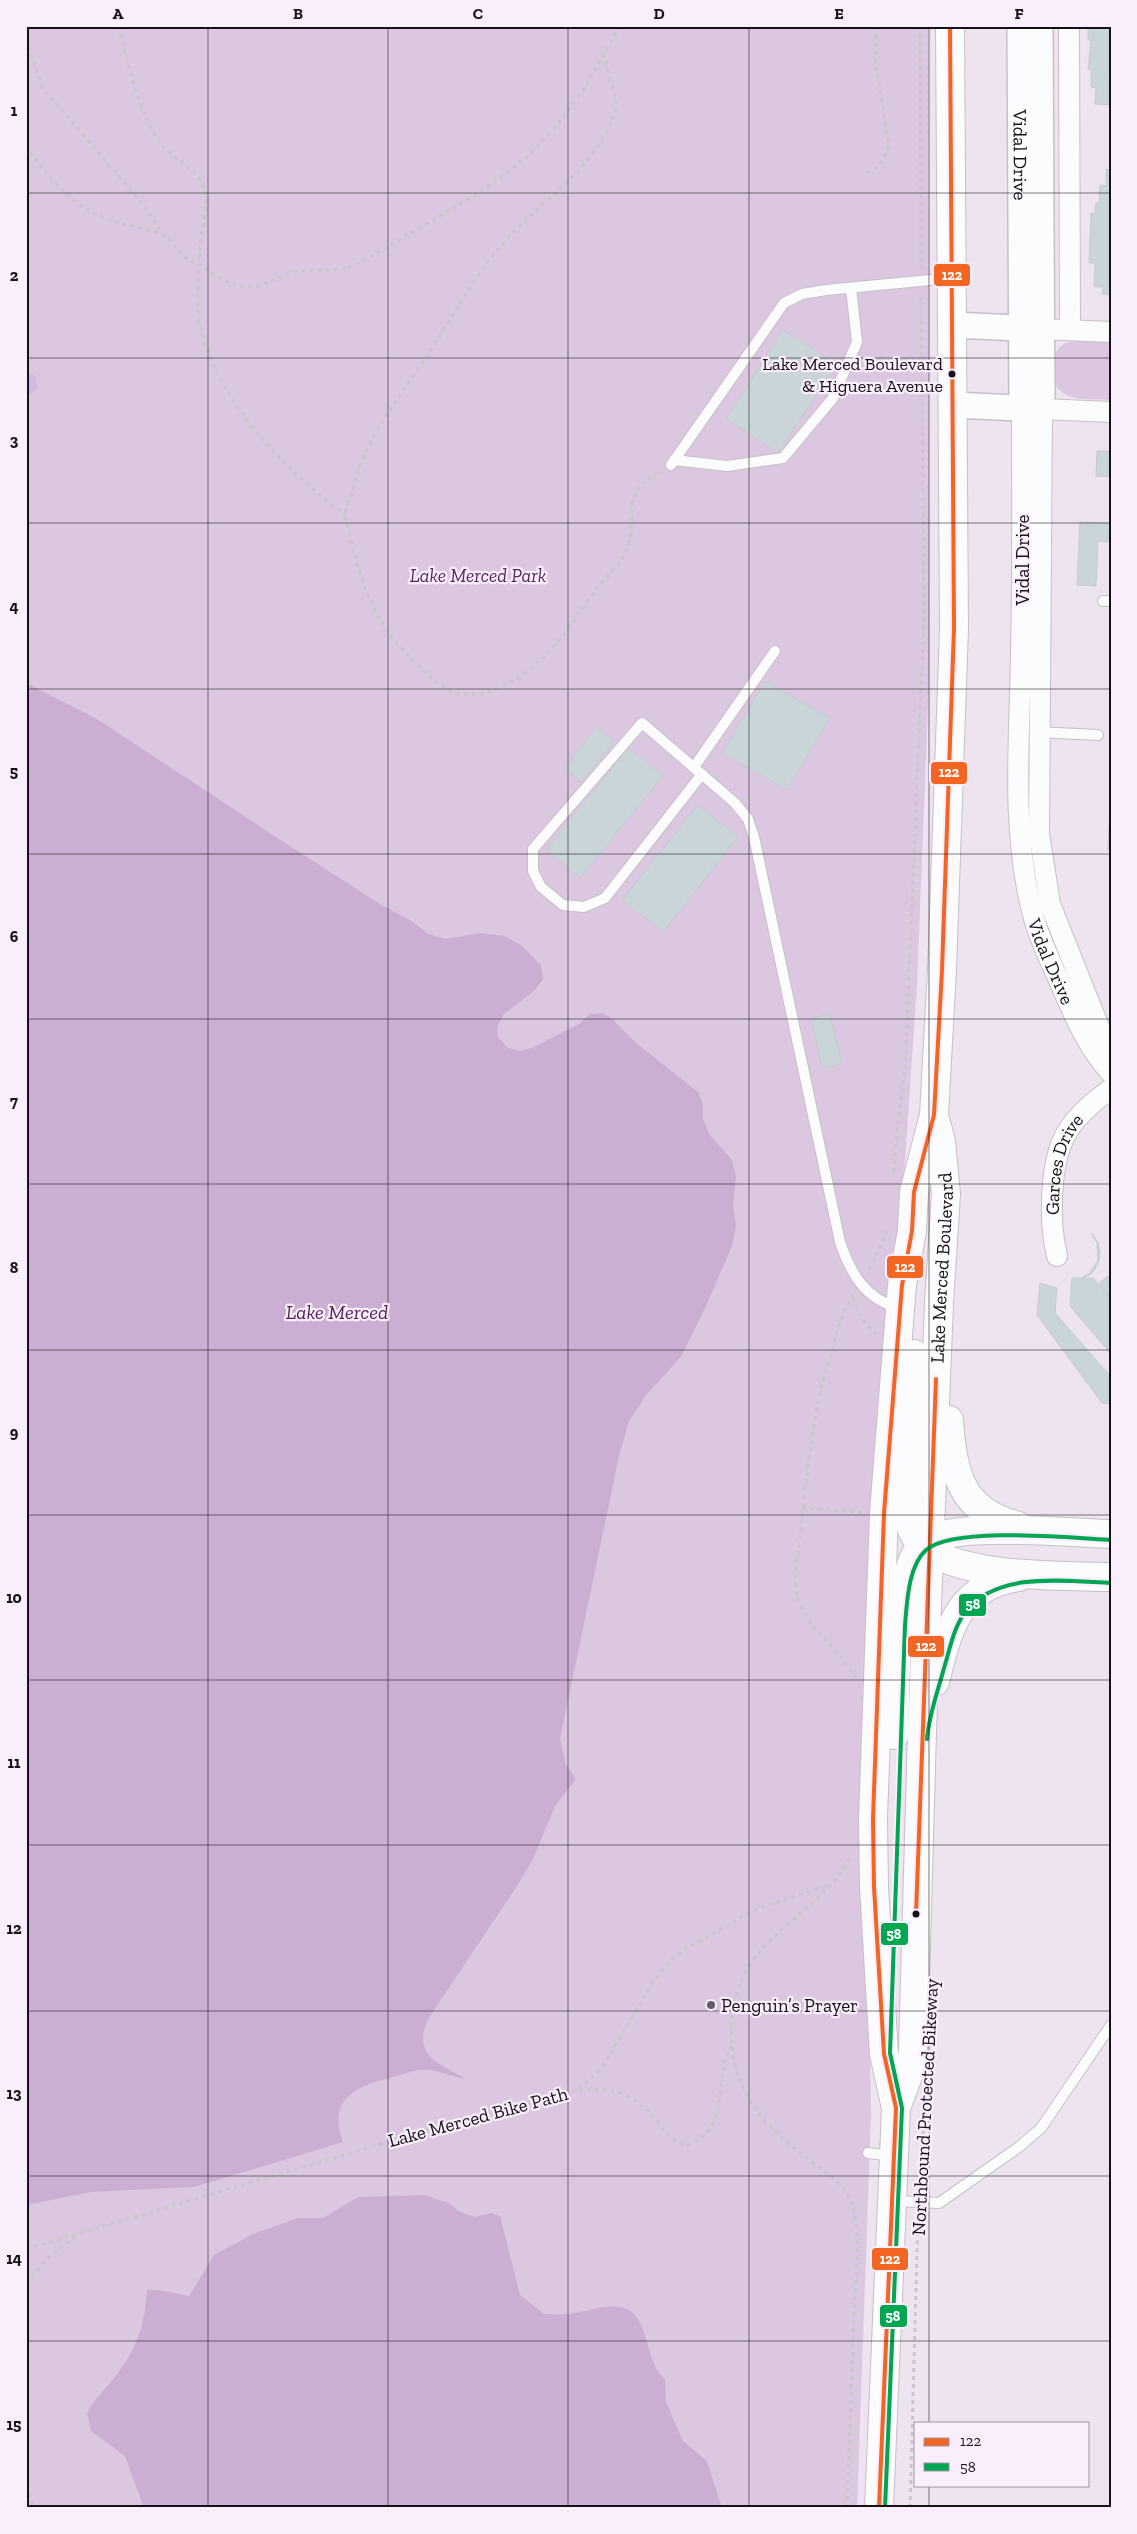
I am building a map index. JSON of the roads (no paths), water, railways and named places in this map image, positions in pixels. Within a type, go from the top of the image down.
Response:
[{"type":"main road","name":"Lake Merced Boulevard","points":[[880,2508],[896,2108],[884,2054],[874,1887],[873,1819],[884,1513],[900,1308],[904,1268],[912,1231],[914,1192],[934,1115],[954,656],[950,26]]},
{"type":"main road","name":"Lake Merced Boulevard","points":[[896,2108],[910,2068],[913,2050],[927,1545],[946,1194],[941,1141],[934,1115]]},
{"type":"main road","points":[[912,1231],[917,1277],[908,1508],[911,1526],[927,1545],[966,1566],[983,1570],[1111,1576]]},
{"type":"main road","points":[[939,1303],[952,1457],[958,1479],[970,1498],[989,1515],[1016,1526],[1060,1532]]},
{"type":"main road","points":[[884,2054],[898,1625],[909,1571],[927,1545],[946,1534],[977,1530],[1111,1534]]},
{"type":"main road","points":[[922,1732],[950,1627],[964,1604],[974,1595],[1000,1581],[1059,1574]]},
{"type":"street","name":"Vidal Drive","points":[[1020,26],[1032,329]]},
{"type":"street","name":"Vidal Drive","points":[[1040,26],[1032,329],[1030,732],[1039,833],[1050,904],[1111,1057]]},
{"type":"street","points":[[1069,26],[1070,330]]},
{"type":"street","points":[[952,325],[1111,332]]},
{"type":"street","points":[[952,405],[1111,412]]},
{"type":"street","name":"Vidal Drive","points":[[1030,732],[1019,834],[1031,910],[1081,1032],[1096,1056],[1111,1073]]},
{"type":"street","name":"Garces Drive","points":[[1058,1256],[1052,1238],[1053,1191],[1057,1162],[1066,1133],[1088,1106],[1111,1089]]},
{"type":"lane","points":[[851,288],[857,342],[833,398],[783,458],[727,466],[672,463],[784,303],[802,294],[851,288],[952,278]]},
{"type":"lane","points":[[775,651],[698,770],[605,898],[584,907],[563,904],[541,887],[533,870],[533,849],[642,723],[698,770],[739,806],[751,827],[845,1258],[852,1272],[868,1294],[878,1301],[900,1308]]},
{"type":"lane","points":[[1030,732],[1098,735]]},
{"type":"lane","points":[[892,2201],[939,2203],[1019,2147],[1041,2128],[1111,2025]]},
{"type":"lane","points":[[868,2153],[894,2156]]},
{"type":"water","name":"Lake Merced","points":[[26,683],[97,719],[383,906],[412,921],[428,934],[445,939],[481,933],[504,936],[521,945],[541,966],[543,979],[534,991],[504,1014],[497,1027],[498,1037],[508,1048],[520,1051],[532,1048],[579,1024],[590,1014],[602,1013],[611,1018],[635,1042],[699,1093],[703,1105],[703,1119],[710,1135],[732,1160],[736,1177],[733,1203],[736,1226],[732,1246],[681,1357],[646,1395],[629,1421],[619,1456],[560,1739],[566,1765],[576,1779],[555,1806],[533,1859],[517,1886],[428,2019],[423,2042],[430,2057],[466,2079],[424,2070],[368,2085],[348,2096],[342,2104],[339,2115],[339,2127],[343,2142],[194,2187],[91,2192],[26,2205]]},
{"type":"water","points":[[424,2195],[449,2203],[460,2212],[475,2217],[491,2213],[500,2216],[520,2295],[544,2314],[571,2314],[616,2306],[631,2311],[642,2328],[658,2371],[665,2379],[666,2402],[683,2441],[707,2461],[722,2508],[144,2508],[125,2456],[91,2431],[87,2413],[95,2400],[119,2372],[137,2340],[144,2316],[147,2290],[159,2290],[189,2296],[214,2255],[253,2234],[298,2218],[323,2218],[358,2197]]},
{"type":"place","name":"Lake Merced Boulevard & Higuera Avenue","points":[[952,374]]},
{"type":"place","name":"Penguin’s Prayer","points":[[711,2005]]},
{"type":"park label","name":"Lake Merced Park","points":[[478,575]]}]
